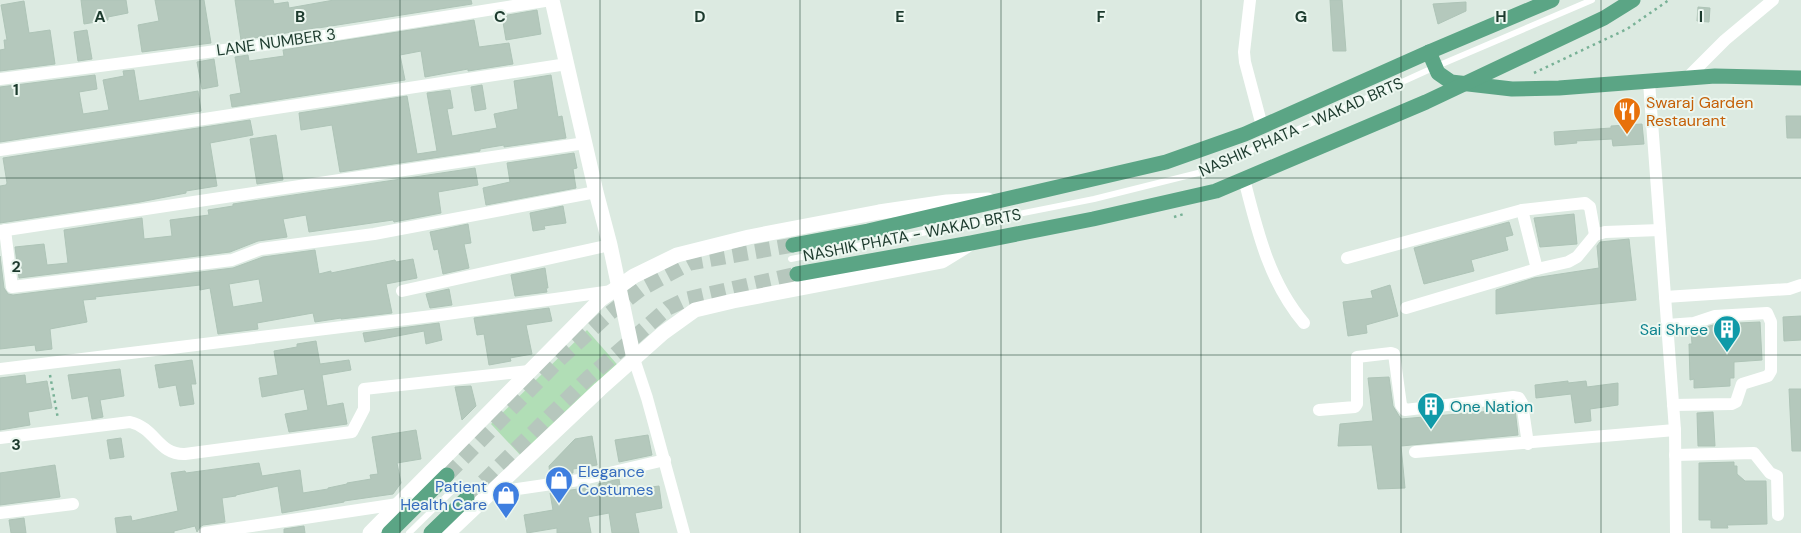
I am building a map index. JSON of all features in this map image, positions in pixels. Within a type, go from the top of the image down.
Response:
[{"type":"main road","points":[[552,0],[610,245],[615,289],[634,359]]},
{"type":"main road","points":[[792,252],[868,231],[1166,162],[1245,134],[1429,52],[1552,0]]},
{"type":"main road","points":[[797,274],[1093,219],[1216,191],[1426,102],[1604,18],[1633,0]]},
{"type":"main road","points":[[1429,52],[1438,73],[1451,82],[1512,89],[1649,82],[1715,76],[1801,78]]},
{"type":"main road","points":[[370,533],[601,300],[634,276],[676,255],[748,237],[929,204],[965,200],[1000,200]]},
{"type":"main road","points":[[448,533],[634,359],[663,333],[695,310],[733,300],[942,261],[971,243]]},
{"type":"main road","points":[[389,533],[452,481]]},
{"type":"main road","points":[[431,533],[467,498]]},
{"type":"street","name":"LANE NUMBER 3","points":[[0,79],[293,41],[552,0]]},
{"type":"street","points":[[1250,0],[1244,62],[1262,126]]},
{"type":"street","points":[[1686,79],[1725,40],[1773,0]]},
{"type":"street","points":[[0,150],[567,64]]},
{"type":"street","points":[[1649,82],[1675,430],[1676,533]]},
{"type":"street","points":[[585,143],[2,230],[12,287],[232,260],[260,249],[374,234],[596,192]]},
{"type":"street","points":[[1244,179],[1254,221],[1266,257],[1282,293],[1291,308],[1304,323]]},
{"type":"street","points":[[1347,258],[1522,210],[1585,203],[1590,207],[1595,235]]},
{"type":"street","points":[[1522,210],[1537,268]]},
{"type":"street","points":[[1406,308],[1537,268],[1558,265],[1577,257],[1595,235],[1605,232],[1660,230]]},
{"type":"street","points":[[402,291],[610,245]]},
{"type":"street","points":[[1665,297],[1789,289],[1801,285]]},
{"type":"street","points":[[0,368],[440,315],[615,289]]},
{"type":"street","points":[[1667,325],[1694,323],[1715,316],[1767,313],[1771,322],[1771,371],[1768,376],[1742,384],[1736,402],[1732,404],[1673,405]]},
{"type":"street","points":[[1319,410],[1355,406],[1357,404],[1357,357],[1394,354],[1401,405],[1405,410],[1513,397],[1519,398],[1522,403],[1528,444]]},
{"type":"street","points":[[634,359],[665,460],[684,533]]},
{"type":"street","points":[[0,438],[130,422],[145,428],[169,452],[175,455],[185,454],[352,432],[364,410],[364,389],[529,371]]},
{"type":"street","points":[[1415,452],[1528,444],[1675,430]]},
{"type":"street","points":[[1675,455],[1754,453],[1770,473],[1777,476],[1778,515]]},
{"type":"street","points":[[490,493],[579,480],[665,460]]},
{"type":"street","points":[[0,513],[73,504]]},
{"type":"street","points":[[205,533],[398,504]]},
{"type":"lane","name":"NASHIK PHATA - WAKAD BRTS","points":[[792,252],[1094,199],[1206,171],[1535,23],[1592,0]]},
{"type":"lane","points":[[409,533],[452,481]]},
{"type":"path","points":[[1526,77],[1627,29],[1669,0]]},
{"type":"path","points":[[47,363],[61,430]]},
{"type":"green space","points":[[587,330],[622,370],[523,458],[491,424]]},
{"type":"building","points":[[81,0],[126,0],[128,13],[108,17],[108,20],[84,24]]},
{"type":"building","points":[[155,0],[204,0],[211,43],[142,52],[138,25],[159,21]]},
{"type":"building","points":[[235,0],[273,0],[274,4],[288,2],[289,8],[334,0],[471,0],[472,4],[241,40]]},
{"type":"building","points":[[1330,0],[1342,0],[1346,51],[1333,51]]},
{"type":"building","points":[[24,1],[29,33],[50,30],[55,64],[0,71],[0,50],[5,49],[4,40],[7,40],[1,5]]},
{"type":"building","points":[[1466,2],[1466,11],[1438,24],[1433,4]]},
{"type":"building","points":[[1698,7],[1710,8],[1709,22],[1697,21]]},
{"type":"building","points":[[537,10],[541,34],[506,40],[502,16]]},
{"type":"building","points":[[474,20],[479,47],[509,43],[513,64],[468,71],[468,69],[425,77],[421,51],[400,55],[405,80],[232,107],[230,95],[241,93],[235,57],[248,55],[249,61],[284,56],[283,50]]},
{"type":"building","points":[[87,30],[92,59],[78,61],[74,32]]},
{"type":"building","points":[[214,59],[218,86],[202,89],[197,62]]},
{"type":"building","points":[[134,70],[139,101],[198,91],[201,111],[0,142],[0,87],[95,75],[97,89],[79,92],[83,114],[109,110],[103,80],[124,76],[123,71]]},
{"type":"building","points":[[551,75],[558,117],[562,116],[566,138],[504,147],[504,145],[480,149],[480,151],[340,172],[332,125],[301,130],[299,113],[407,96],[417,154],[437,151],[427,93],[450,90],[453,108],[447,109],[452,136],[497,128],[494,114],[518,109],[514,81]]},
{"type":"building","points":[[482,85],[486,109],[475,111],[471,87]]},
{"type":"building","points":[[1786,116],[1801,116],[1801,138],[1787,138]]},
{"type":"building","points":[[250,120],[253,135],[210,143],[217,186],[140,202],[0,223],[0,186],[7,183],[3,158]]},
{"type":"building","points":[[1642,124],[1644,144],[1613,146],[1612,139],[1576,141],[1577,143],[1555,145],[1554,132]]},
{"type":"building","points":[[276,135],[283,180],[257,184],[250,139]]},
{"type":"building","points":[[574,153],[577,168],[573,169],[576,188],[486,205],[483,188],[510,182],[507,163]]},
{"type":"building","points":[[475,168],[478,185],[438,192],[441,213],[394,222],[393,220],[309,232],[306,215],[283,219],[287,237],[258,241],[230,252],[19,278],[15,247],[44,244],[47,265],[68,263],[64,230],[142,218],[144,239],[172,236],[170,220],[209,215],[208,210],[233,206],[233,204]]},
{"type":"building","points":[[563,206],[566,223],[544,226],[545,229],[533,231],[530,213]]},
{"type":"building","points":[[1574,214],[1577,244],[1540,247],[1534,218]]},
{"type":"building","points":[[1509,222],[1513,235],[1505,237],[1508,250],[1471,260],[1474,271],[1424,284],[1414,248]]},
{"type":"building","points":[[468,224],[471,243],[464,244],[469,268],[443,274],[438,249],[434,250],[430,232]]},
{"type":"building","points":[[1629,239],[1636,300],[1496,314],[1496,290],[1534,278],[1599,268],[1597,246],[1600,242]]},
{"type":"building","points":[[315,250],[319,274],[395,260],[396,262],[413,259],[417,278],[386,284],[392,313],[315,322],[313,313],[257,323],[258,329],[218,334],[210,288],[200,290],[200,285],[95,297],[96,299],[83,300],[87,322],[50,329],[52,349],[36,351],[35,345],[0,349],[0,256],[4,288],[8,294],[13,295],[233,268],[263,257]],"holes":[[[259,279],[263,302],[233,307],[229,284]]]},
{"type":"building","points":[[545,268],[547,292],[515,296],[511,275]]},
{"type":"building","points":[[1390,285],[1398,316],[1366,325],[1367,333],[1348,336],[1343,302],[1373,298],[1371,291]]},
{"type":"building","points":[[449,289],[452,305],[430,308],[426,294]]},
{"type":"building","points":[[549,308],[552,321],[526,325],[532,354],[510,358],[511,361],[489,365],[484,334],[477,335],[474,318]]},
{"type":"building","points":[[1801,316],[1801,340],[1784,341],[1783,317]]},
{"type":"building","name":"Sai Shree","points":[[1760,322],[1762,360],[1734,362],[1734,378],[1730,378],[1730,386],[1694,388],[1694,379],[1690,380],[1689,344],[1692,344],[1691,331],[1717,324]]},
{"type":"building","points":[[439,323],[442,340],[426,344],[424,331],[365,342],[363,333]]},
{"type":"building","points":[[316,341],[320,364],[349,360],[351,370],[322,375],[327,406],[343,403],[347,424],[289,432],[285,414],[308,410],[304,389],[262,397],[259,378],[278,375],[274,351]]},
{"type":"building","points":[[192,360],[196,384],[191,384],[194,404],[180,406],[176,385],[159,388],[155,365]]},
{"type":"building","points":[[120,369],[124,396],[100,400],[103,417],[92,419],[88,396],[72,399],[68,375]]},
{"type":"building","points":[[25,375],[26,384],[47,381],[52,408],[28,412],[30,425],[0,430],[0,378]]},
{"type":"building","name":"One Nation","points":[[1389,377],[1393,406],[1401,419],[1515,409],[1518,435],[1401,446],[1405,488],[1378,489],[1372,445],[1338,446],[1340,424],[1373,421],[1368,378]]},
{"type":"building","points":[[1568,381],[1568,383],[1586,381],[1587,387],[1618,383],[1618,405],[1590,409],[1591,421],[1575,423],[1571,394],[1536,398],[1535,385]]},
{"type":"building","points":[[471,386],[476,406],[462,420],[455,387]]},
{"type":"building","points":[[1789,389],[1801,389],[1801,451],[1792,451]]},
{"type":"building","points":[[1713,412],[1715,446],[1698,446],[1697,413]]},
{"type":"building","points":[[416,430],[421,459],[397,463],[401,483],[393,494],[282,513],[278,486],[222,498],[225,522],[203,525],[197,532],[195,526],[174,531],[174,533],[117,533],[115,518],[131,516],[132,521],[178,511],[171,473],[185,471],[186,473],[259,463],[262,476],[300,470],[303,493],[328,489],[347,483],[371,479],[370,475],[378,474],[372,437]]},
{"type":"building","points":[[648,435],[652,455],[619,462],[615,440]]},
{"type":"building","points":[[592,436],[597,465],[573,469],[573,473],[550,476],[549,466],[575,439]]},
{"type":"building","points":[[121,438],[124,457],[110,459],[107,440]]},
{"type":"building","points":[[1734,462],[1734,466],[1737,466],[1737,474],[1745,481],[1766,481],[1767,524],[1727,525],[1728,528],[1711,528],[1711,520],[1699,520],[1699,463]]},
{"type":"building","points":[[55,465],[60,497],[0,505],[0,473]]},
{"type":"building","points":[[619,479],[621,491],[659,486],[662,508],[635,513],[639,533],[612,533],[609,513],[588,517],[591,533],[557,533],[557,528],[527,533],[524,515],[553,510],[550,493],[599,486],[598,484]]},
{"type":"building","points":[[24,518],[26,533],[11,533],[9,520]]},
{"type":"building","points":[[304,526],[305,533],[284,533],[284,529]]},
{"type":"tunnel","points":[[447,475],[560,359],[610,313],[641,289],[690,263],[793,245]]},
{"type":"tunnel","points":[[467,498],[588,378],[668,308],[687,299],[797,274]]},
{"type":"place","name":"Swaraj Garden Restaurant","points":[[1627,135]]},
{"type":"place","name":"Sai Shree","points":[[1727,353]]},
{"type":"place","name":"One Nation","points":[[1431,430]]},
{"type":"place","name":"Elegance Costumes","points":[[559,504]]},
{"type":"place","name":"Patient Health Care","points":[[506,519]]}]
